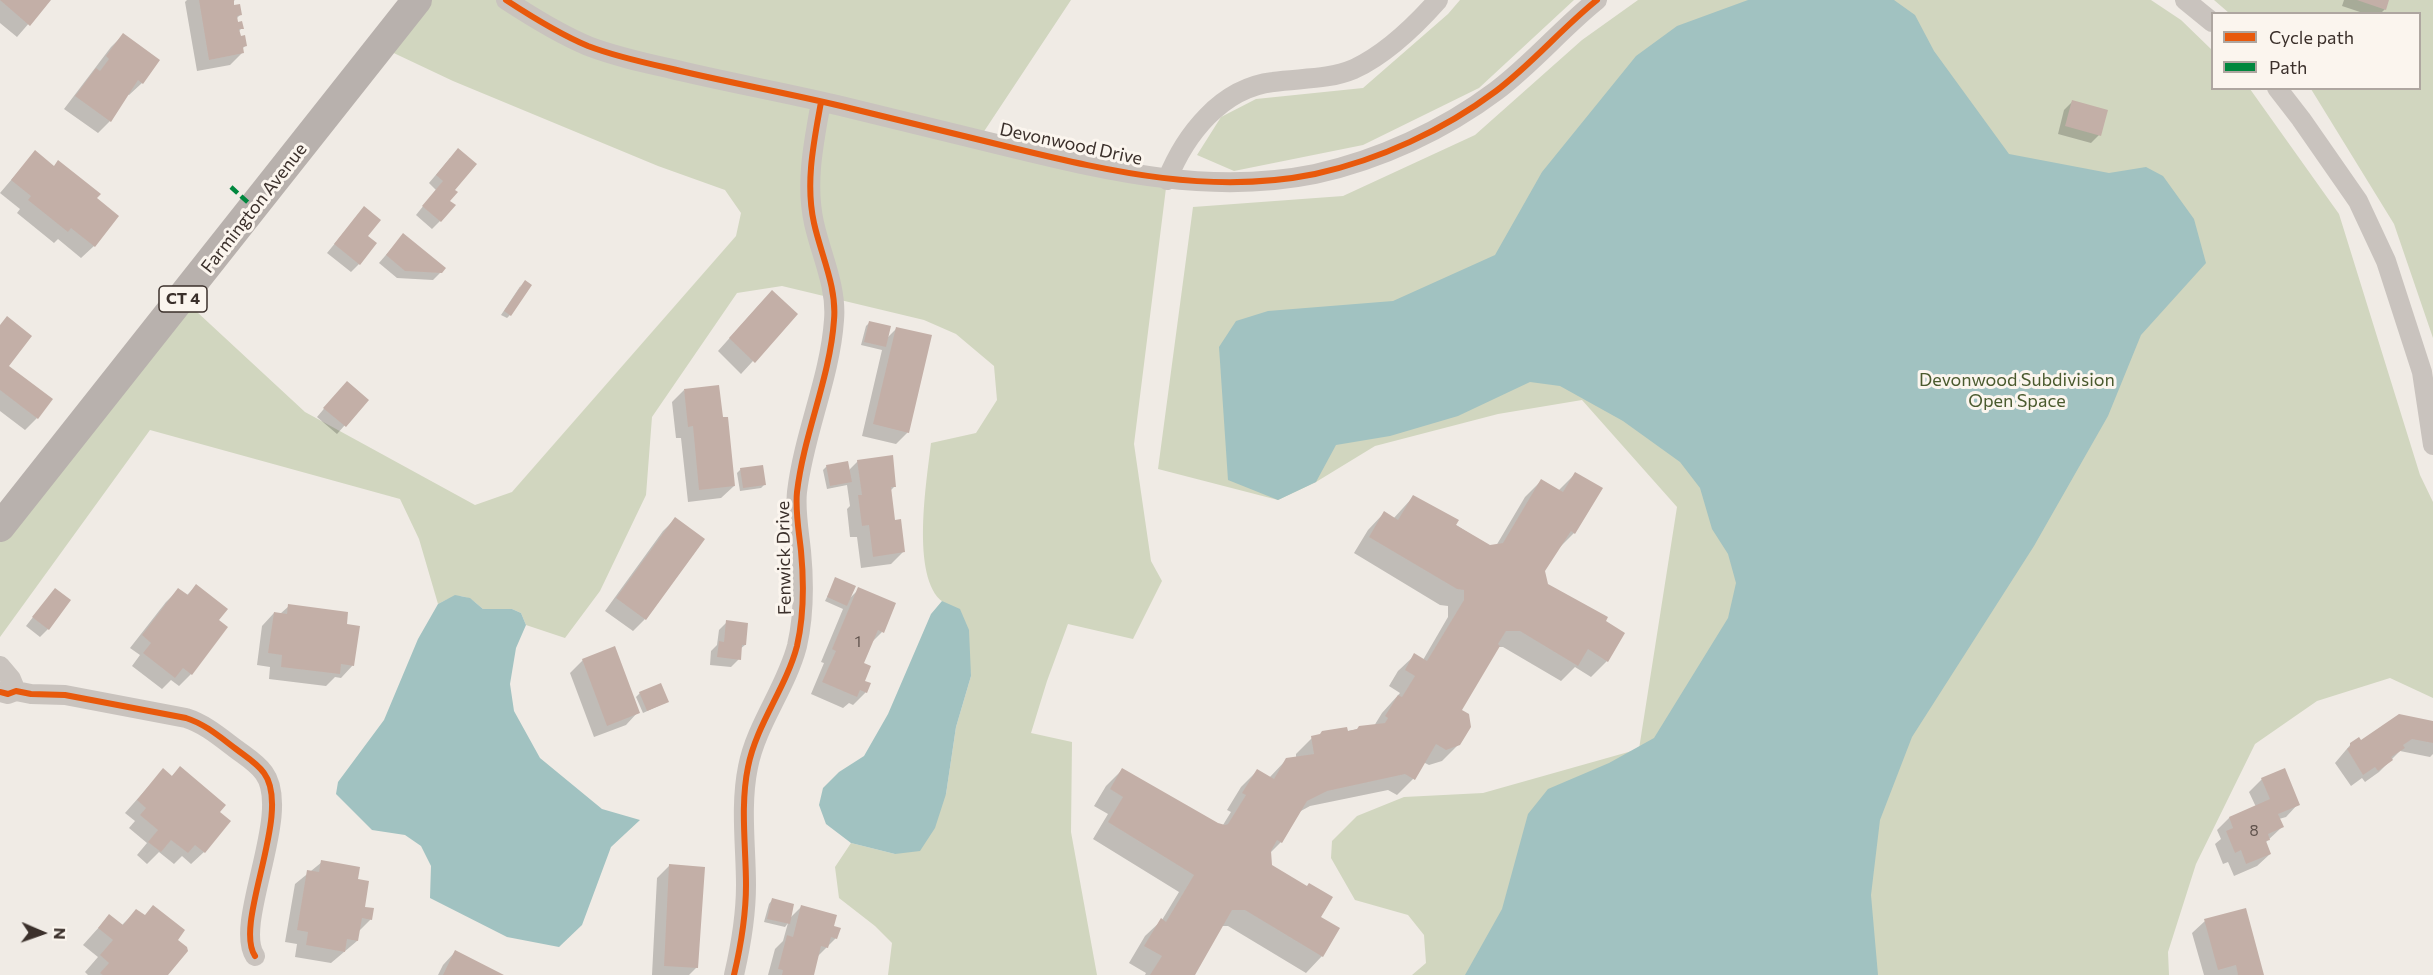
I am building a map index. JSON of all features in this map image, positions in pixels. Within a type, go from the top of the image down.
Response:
[{"type":"main road","name":"Farmington Avenue","points":[[0,527],[417,0]]},
{"type":"street","name":"Devonwood Drive","points":[[506,0],[559,32],[590,47],[691,74],[821,102],[1084,165],[1167,180],[1249,182],[1316,173],[1368,159],[1420,137],[1498,90],[1597,0]]},
{"type":"street","points":[[1167,180],[1177,157],[1191,136],[1209,115],[1229,98],[1247,87],[1329,76],[1354,69],[1401,38],[1438,0]]},
{"type":"street","points":[[2185,0],[2211,21]]},
{"type":"street","points":[[2279,90],[2358,201],[2386,261],[2422,372],[2433,445]]},
{"type":"street","name":"Fenwick Drive","points":[[734,975],[745,915],[747,773],[756,743],[788,673],[797,645],[803,578],[796,495],[804,447],[829,356],[834,329],[833,293],[813,222],[810,198],[810,174],[821,102]]},
{"type":"street","points":[[2422,372],[2433,392]]},
{"type":"street","points":[[0,666],[11,679],[8,692],[64,695],[151,710],[194,721],[203,724],[262,770],[269,784],[271,801],[267,839],[249,939],[255,956]]},
{"type":"green space","points":[[417,0],[1071,0],[979,139],[1167,180],[1134,444],[1151,561],[1162,581],[1133,639],[1068,624],[1031,733],[1072,742],[1071,832],[1097,975],[888,975],[892,943],[875,926],[839,898],[835,867],[851,843],[895,854],[946,794],[956,727],[971,676],[960,610],[943,602],[933,590],[927,572],[924,551],[924,503],[931,443],[976,433],[997,400],[994,366],[956,334],[924,320],[782,286],[737,293],[652,417],[646,495],[600,591],[565,638],[526,625],[521,613],[512,609],[483,609],[462,596],[438,604],[419,539],[400,499],[150,430],[0,637],[0,527],[183,299],[305,412],[475,505],[512,492],[736,236],[741,213],[725,190],[658,166],[453,81],[381,47]]},
{"type":"green space","points":[[1460,0],[1574,0],[1479,88],[1363,145],[1234,171],[1197,155],[1221,117],[1256,99],[1363,88],[1448,14]]},
{"type":"green space","name":"Devonwood Subdivision Open Space","points":[[1638,0],[2151,0],[2181,20],[2211,49],[2211,90],[2251,90],[2339,214],[2420,475],[2433,502],[2433,698],[2390,678],[2317,701],[2255,744],[2196,864],[2168,952],[2169,975],[1412,975],[1426,963],[1424,935],[1408,915],[1355,900],[1331,858],[1332,841],[1357,816],[1404,797],[1483,793],[1639,749],[1677,507],[1582,400],[1498,414],[1375,446],[1316,482],[1278,500],[1158,469],[1193,207],[1343,196],[1475,135],[1582,40]]},
{"type":"green space","points":[[2214,0],[2433,0],[2433,338],[2394,224],[2312,90],[2421,90],[2421,12],[2228,12]]},
{"type":"water","points":[[1748,0],[1894,0],[1915,15],[1934,51],[2009,154],[2109,173],[2146,167],[2163,176],[2194,219],[2206,263],[2141,335],[2108,416],[2034,546],[1912,737],[1880,820],[1871,895],[1878,975],[1465,975],[1502,909],[1528,814],[1548,789],[1609,763],[1654,738],[1728,618],[1736,583],[1728,554],[1712,529],[1700,488],[1680,462],[1623,421],[1560,386],[1530,382],[1458,416],[1390,436],[1336,445],[1316,482],[1278,500],[1228,480],[1219,347],[1236,321],[1268,311],[1393,301],[1495,255],[1542,172],[1636,56],[1677,26]]},
{"type":"water","points":[[455,595],[470,598],[483,609],[512,609],[521,613],[526,625],[516,648],[510,684],[514,711],[540,758],[602,809],[640,820],[611,847],[582,925],[559,947],[507,937],[430,898],[431,866],[421,846],[405,835],[372,830],[336,794],[338,782],[384,720],[418,639],[438,604]]},
{"type":"water","points":[[942,601],[960,609],[969,630],[971,676],[956,727],[946,794],[935,828],[920,851],[895,854],[851,843],[826,824],[819,805],[823,788],[839,772],[864,756],[888,714],[931,614]]},
{"type":"building","points":[[0,0],[51,0],[30,26]]},
{"type":"building","points":[[199,0],[234,0],[234,5],[240,4],[242,15],[237,16],[238,22],[242,21],[244,29],[239,29],[241,36],[245,35],[247,46],[243,47],[244,53],[209,60]]},
{"type":"building","points":[[2357,0],[2389,0],[2386,10]]},
{"type":"building","points":[[123,33],[160,60],[143,84],[138,80],[111,122],[75,96],[96,68],[100,71],[109,59],[106,56]]},
{"type":"building","points":[[2072,100],[2108,110],[2101,136],[2065,126]]},
{"type":"building","points":[[458,148],[477,164],[455,190],[458,192],[450,201],[456,205],[441,222],[422,206],[443,181],[436,175]]},
{"type":"building","points":[[35,150],[54,166],[58,160],[101,194],[97,198],[119,216],[95,247],[71,228],[68,232],[28,200],[31,196],[11,180]]},
{"type":"building","points":[[364,206],[381,220],[368,236],[377,243],[360,265],[334,244]]},
{"type":"building","points":[[403,233],[446,268],[442,273],[405,271],[386,255]]},
{"type":"building","points":[[525,280],[532,285],[511,316],[504,311]]},
{"type":"building","points":[[772,290],[798,314],[755,363],[729,338]]},
{"type":"building","points":[[7,316],[32,336],[9,366],[53,399],[38,419],[0,390],[0,325]]},
{"type":"building","points":[[869,321],[891,326],[886,347],[864,342]]},
{"type":"building","points":[[896,327],[932,335],[909,433],[873,424]]},
{"type":"building","points":[[347,381],[369,400],[346,427],[323,408]]},
{"type":"building","points":[[719,385],[723,417],[728,417],[735,486],[699,490],[693,426],[688,427],[684,389]]},
{"type":"building","points":[[893,455],[896,487],[891,487],[895,520],[901,519],[905,552],[873,557],[869,525],[862,526],[858,495],[862,495],[857,460]]},
{"type":"building","points":[[848,461],[852,482],[830,486],[826,465]]},
{"type":"building","points":[[763,465],[766,485],[743,488],[740,468]]},
{"type":"building","points":[[1575,472],[1603,488],[1575,534],[1571,531],[1545,571],[1548,584],[1608,617],[1606,621],[1625,633],[1608,662],[1588,649],[1578,666],[1520,631],[1506,631],[1498,644],[1500,646],[1462,710],[1469,714],[1471,727],[1460,745],[1446,750],[1436,744],[1415,780],[1405,774],[1327,791],[1307,801],[1282,843],[1277,840],[1271,851],[1272,865],[1307,886],[1309,883],[1333,897],[1321,917],[1340,928],[1323,957],[1245,910],[1232,910],[1195,975],[1150,975],[1162,956],[1144,946],[1161,918],[1166,922],[1194,875],[1108,822],[1123,797],[1110,789],[1122,768],[1225,825],[1228,824],[1246,795],[1242,793],[1257,769],[1274,779],[1286,758],[1314,754],[1311,736],[1320,734],[1322,731],[1347,727],[1348,731],[1357,729],[1359,726],[1385,723],[1388,718],[1385,716],[1398,695],[1402,697],[1415,676],[1405,670],[1414,653],[1427,661],[1464,600],[1464,590],[1457,589],[1369,537],[1384,511],[1398,520],[1413,495],[1459,520],[1456,525],[1490,545],[1503,543],[1541,479],[1563,492]]},
{"type":"building","points":[[675,517],[705,539],[646,620],[616,598]]},
{"type":"building","points":[[835,577],[856,586],[847,606],[827,597]]},
{"type":"building","points":[[196,584],[228,609],[219,620],[228,627],[192,675],[183,668],[175,678],[143,653],[151,643],[142,635],[178,588],[188,595]]},
{"type":"building","points":[[858,587],[896,603],[884,633],[878,630],[864,663],[871,666],[865,681],[871,683],[867,693],[860,690],[857,697],[822,682],[836,651],[832,649]]},
{"type":"building","points":[[55,588],[71,600],[49,630],[32,617]]},
{"type":"building","points":[[288,604],[348,612],[347,624],[360,626],[354,666],[341,664],[340,674],[281,667],[282,655],[268,653],[274,612],[287,614]]},
{"type":"building","points":[[726,620],[748,623],[746,645],[742,645],[741,660],[717,657],[719,641],[724,642]]},
{"type":"building","points":[[615,646],[640,713],[607,726],[582,659]]},
{"type":"building","points":[[661,683],[669,702],[647,711],[639,692]]},
{"type":"building","points":[[2399,714],[2433,721],[2433,743],[2412,739],[2403,745],[2405,748],[2391,757],[2393,760],[2378,771],[2375,767],[2363,775],[2347,749],[2350,743],[2359,737],[2361,740]]},
{"type":"building","points":[[180,766],[226,805],[220,812],[231,821],[205,853],[195,845],[188,853],[171,840],[161,852],[148,842],[158,830],[140,815],[146,808],[137,800],[163,768],[172,776]]},
{"type":"building","points":[[2285,768],[2300,805],[2278,814],[2284,827],[2268,834],[2270,840],[2266,841],[2271,854],[2246,864],[2241,850],[2235,853],[2226,831],[2233,828],[2229,817],[2270,799],[2261,778]]},
{"type":"building","points":[[321,860],[360,867],[358,879],[369,881],[365,907],[374,908],[372,920],[362,918],[358,941],[347,939],[345,952],[306,945],[308,932],[297,930],[307,870],[319,872]]},
{"type":"building","points":[[669,864],[705,867],[698,968],[664,966]]},
{"type":"building","points":[[772,898],[794,904],[790,924],[767,919]]},
{"type":"building","points":[[153,905],[185,930],[178,940],[187,947],[188,951],[168,975],[103,975],[100,973],[109,963],[100,955],[113,940],[98,928],[109,914],[123,925],[136,909],[145,915]]},
{"type":"building","points":[[801,905],[837,915],[834,926],[841,928],[837,939],[831,937],[828,948],[821,946],[814,975],[782,975],[783,970],[778,969],[787,935],[793,937]]},
{"type":"building","points":[[2246,908],[2264,975],[2238,975],[2236,965],[2218,970],[2204,919]]},
{"type":"building","points":[[455,950],[504,975],[443,975]]},
{"type":"marked path","points":[[231,187],[254,208]]},
{"type":"cycle path","points":[[506,0],[577,41],[638,61],[819,101],[1087,165],[1163,178],[1238,182],[1277,180],[1339,168],[1387,152],[1433,131],[1496,91],[1597,0]]},
{"type":"cycle path","points":[[734,975],[745,908],[744,811],[748,767],[757,736],[786,677],[797,646],[803,587],[797,492],[805,448],[832,342],[833,295],[814,223],[810,193],[810,177],[821,102]]},
{"type":"cycle path","points":[[0,692],[65,695],[186,718],[212,731],[258,766],[264,773],[271,791],[272,813],[251,919],[250,940],[255,956]]}]
